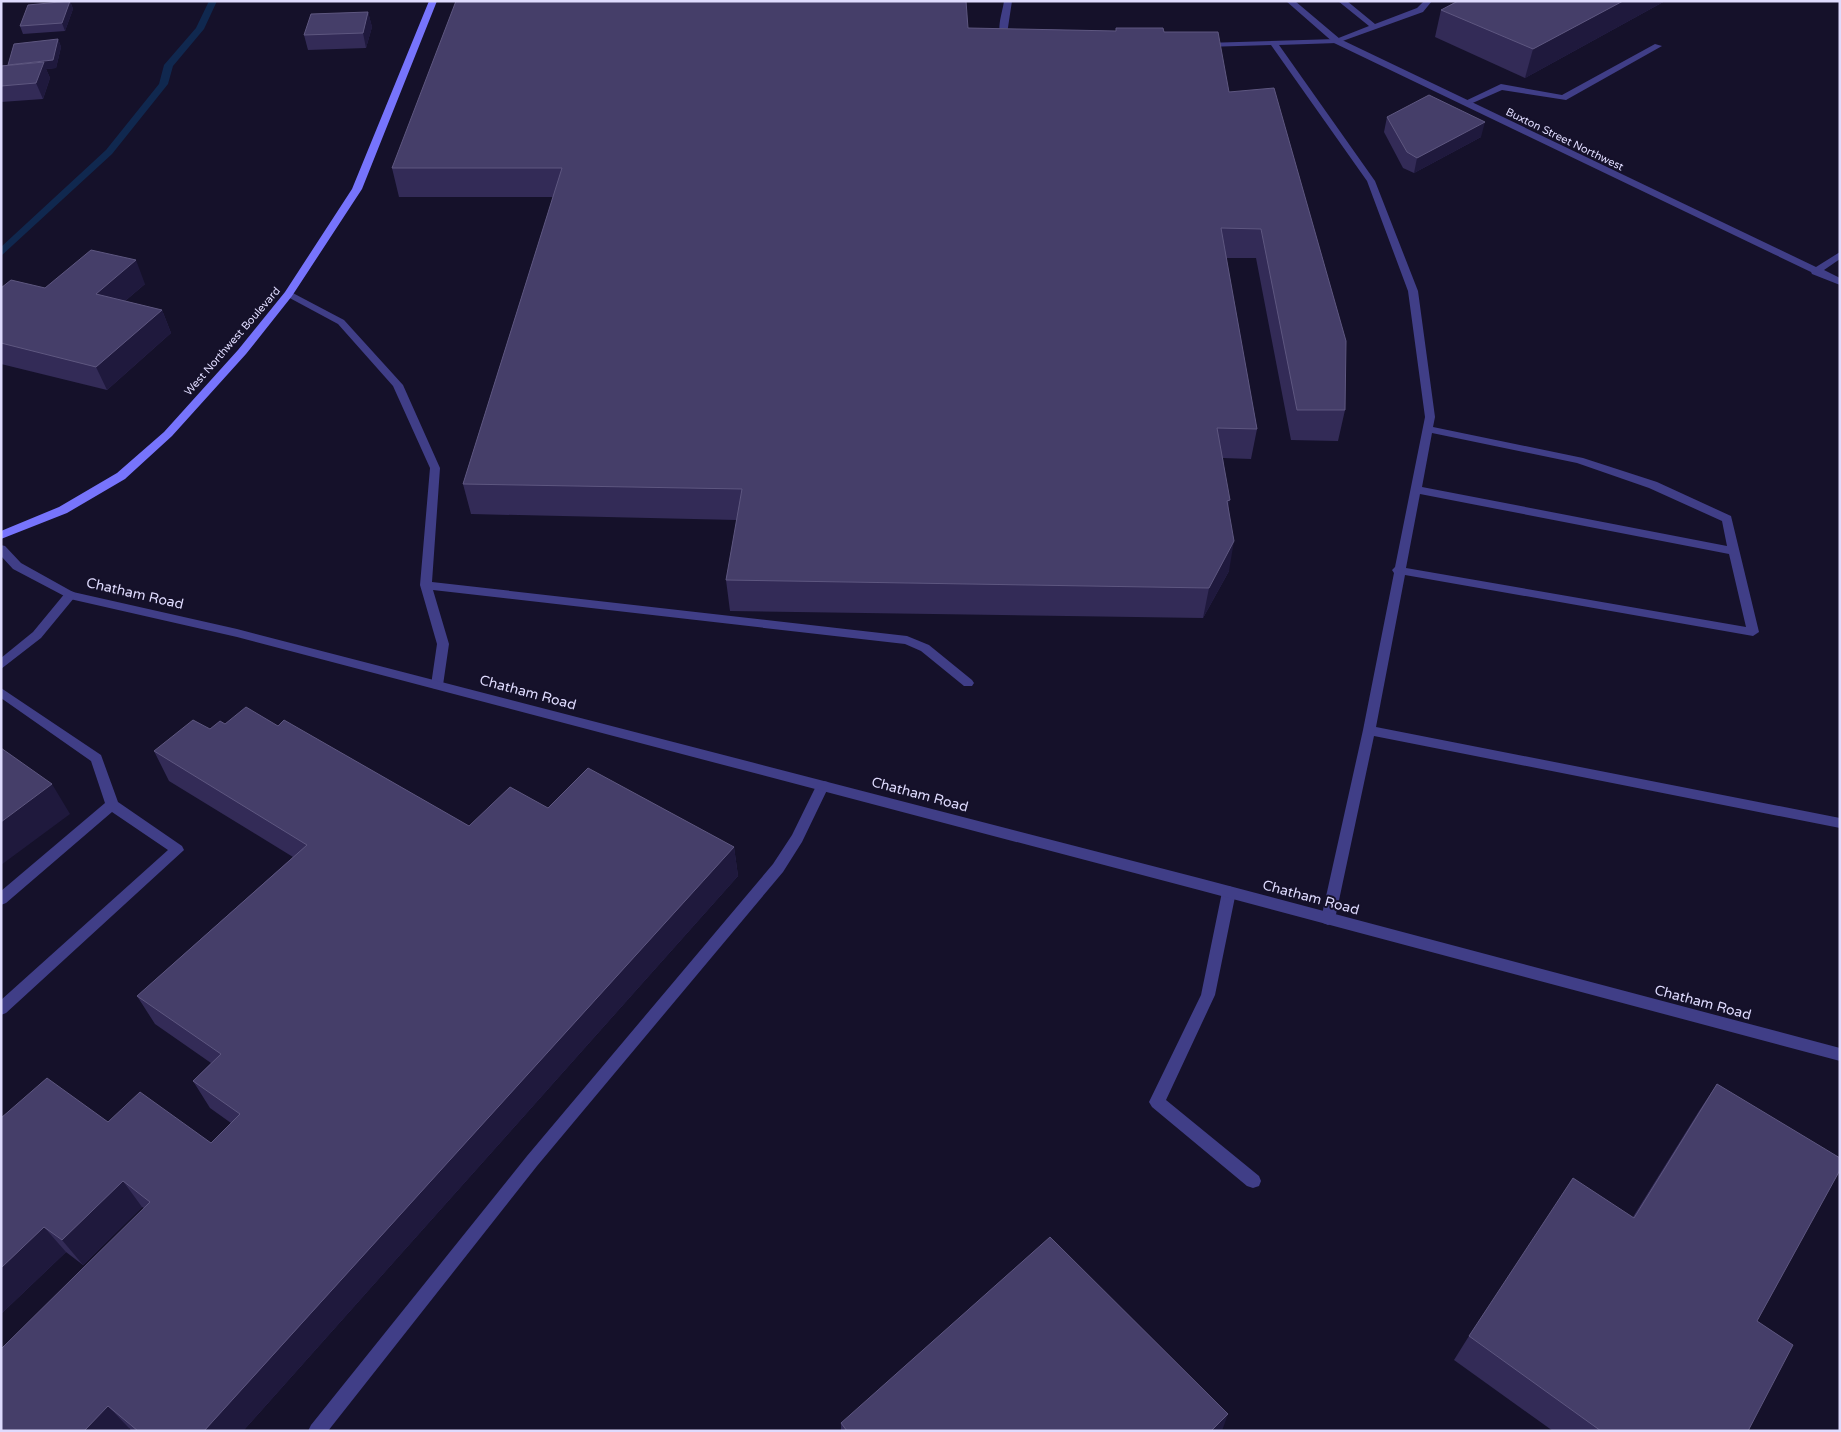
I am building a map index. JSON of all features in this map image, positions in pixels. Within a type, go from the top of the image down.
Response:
[{"type":"main road","name":"West Northwest Boulevard","points":[[1,535],[63,510],[121,476],[168,434],[242,352],[289,294],[357,189],[433,1]]},
{"type":"street","points":[[1008,1],[1003,34],[1004,39],[1019,43]]},
{"type":"street","name":"Buxton Street Northwest","points":[[1290,1],[1337,41],[1815,272],[1840,282]]},
{"type":"street","points":[[1342,1],[1374,27]]},
{"type":"street","points":[[1195,45],[1223,46],[1337,41],[1420,10],[1428,1]]},
{"type":"street","points":[[1274,44],[1371,181],[1413,290],[1430,417],[1398,570],[1369,730],[1328,919]]},
{"type":"street","points":[[1465,103],[1501,87],[1562,98],[1658,46]]},
{"type":"street","points":[[1815,272],[1840,255]]},
{"type":"street","points":[[289,294],[342,322],[398,385],[435,468],[426,585],[443,644],[437,685]]},
{"type":"street","points":[[1398,570],[1753,632],[1727,519],[1653,485],[1579,460],[1427,429]]},
{"type":"street","points":[[1416,490],[1734,551]]},
{"type":"street","name":"Chatham Road","points":[[1,548],[17,566],[70,595],[237,633],[437,685],[1228,892],[1840,1056]]},
{"type":"street","points":[[426,585],[907,640],[925,648],[968,683]]},
{"type":"street","points":[[1,665],[37,635],[70,595]]},
{"type":"street","points":[[1,692],[96,758],[112,805],[177,850],[1,1009]]},
{"type":"street","points":[[1369,730],[1840,823]]},
{"type":"street","points":[[318,1431],[532,1161],[778,868],[797,838],[823,786]]},
{"type":"street","points":[[1,900],[112,805]]},
{"type":"street","points":[[1228,892],[1208,995],[1157,1102],[1253,1181]]},
{"type":"building","points":[[70,1],[62,23],[20,26],[28,5]]},
{"type":"building","points":[[456,1],[966,1],[968,28],[1116,31],[1116,28],[1163,28],[1164,32],[1218,32],[1229,92],[1274,88],[1346,341],[1345,410],[1297,410],[1261,229],[1221,228],[1257,429],[1217,428],[1230,500],[1227,501],[1234,541],[1209,588],[726,580],[742,489],[463,484],[562,168],[392,168]]},
{"type":"building","points":[[1458,1],[1623,1],[1533,49],[1441,10]]},
{"type":"building","points":[[368,12],[363,33],[304,35],[311,14]]},
{"type":"building","points":[[58,39],[53,60],[8,65],[14,44]]},
{"type":"building","points":[[44,62],[36,83],[1,86],[1,66]]},
{"type":"building","points":[[1429,95],[1485,122],[1417,158],[1407,152],[1387,117]]},
{"type":"building","points":[[91,250],[136,260],[96,294],[162,310],[96,367],[1,343],[1,288],[11,280],[45,288]]},
{"type":"building","points":[[246,707],[278,726],[284,720],[469,826],[510,787],[548,808],[588,768],[734,847],[204,1431],[138,1431],[108,1406],[84,1431],[1,1431],[1,1349],[150,1202],[123,1181],[62,1240],[44,1227],[1,1268],[1,1118],[47,1078],[108,1122],[140,1092],[211,1143],[240,1114],[193,1081],[221,1054],[137,996],[307,845],[154,751],[193,720],[210,729],[220,721],[225,724]]},
{"type":"building","points":[[1,748],[52,784],[1,822]]},
{"type":"building","points":[[1717,1084],[1840,1158],[1840,1170],[1757,1321],[1793,1345],[1748,1431],[1601,1431],[1469,1336],[1573,1178],[1634,1218]]},
{"type":"building","points":[[1050,1237],[1228,1414],[1211,1431],[847,1431],[841,1423]]},
{"type":"waterway","points":[[1,253],[109,152],[163,84],[169,65],[200,29],[213,1]]}]
